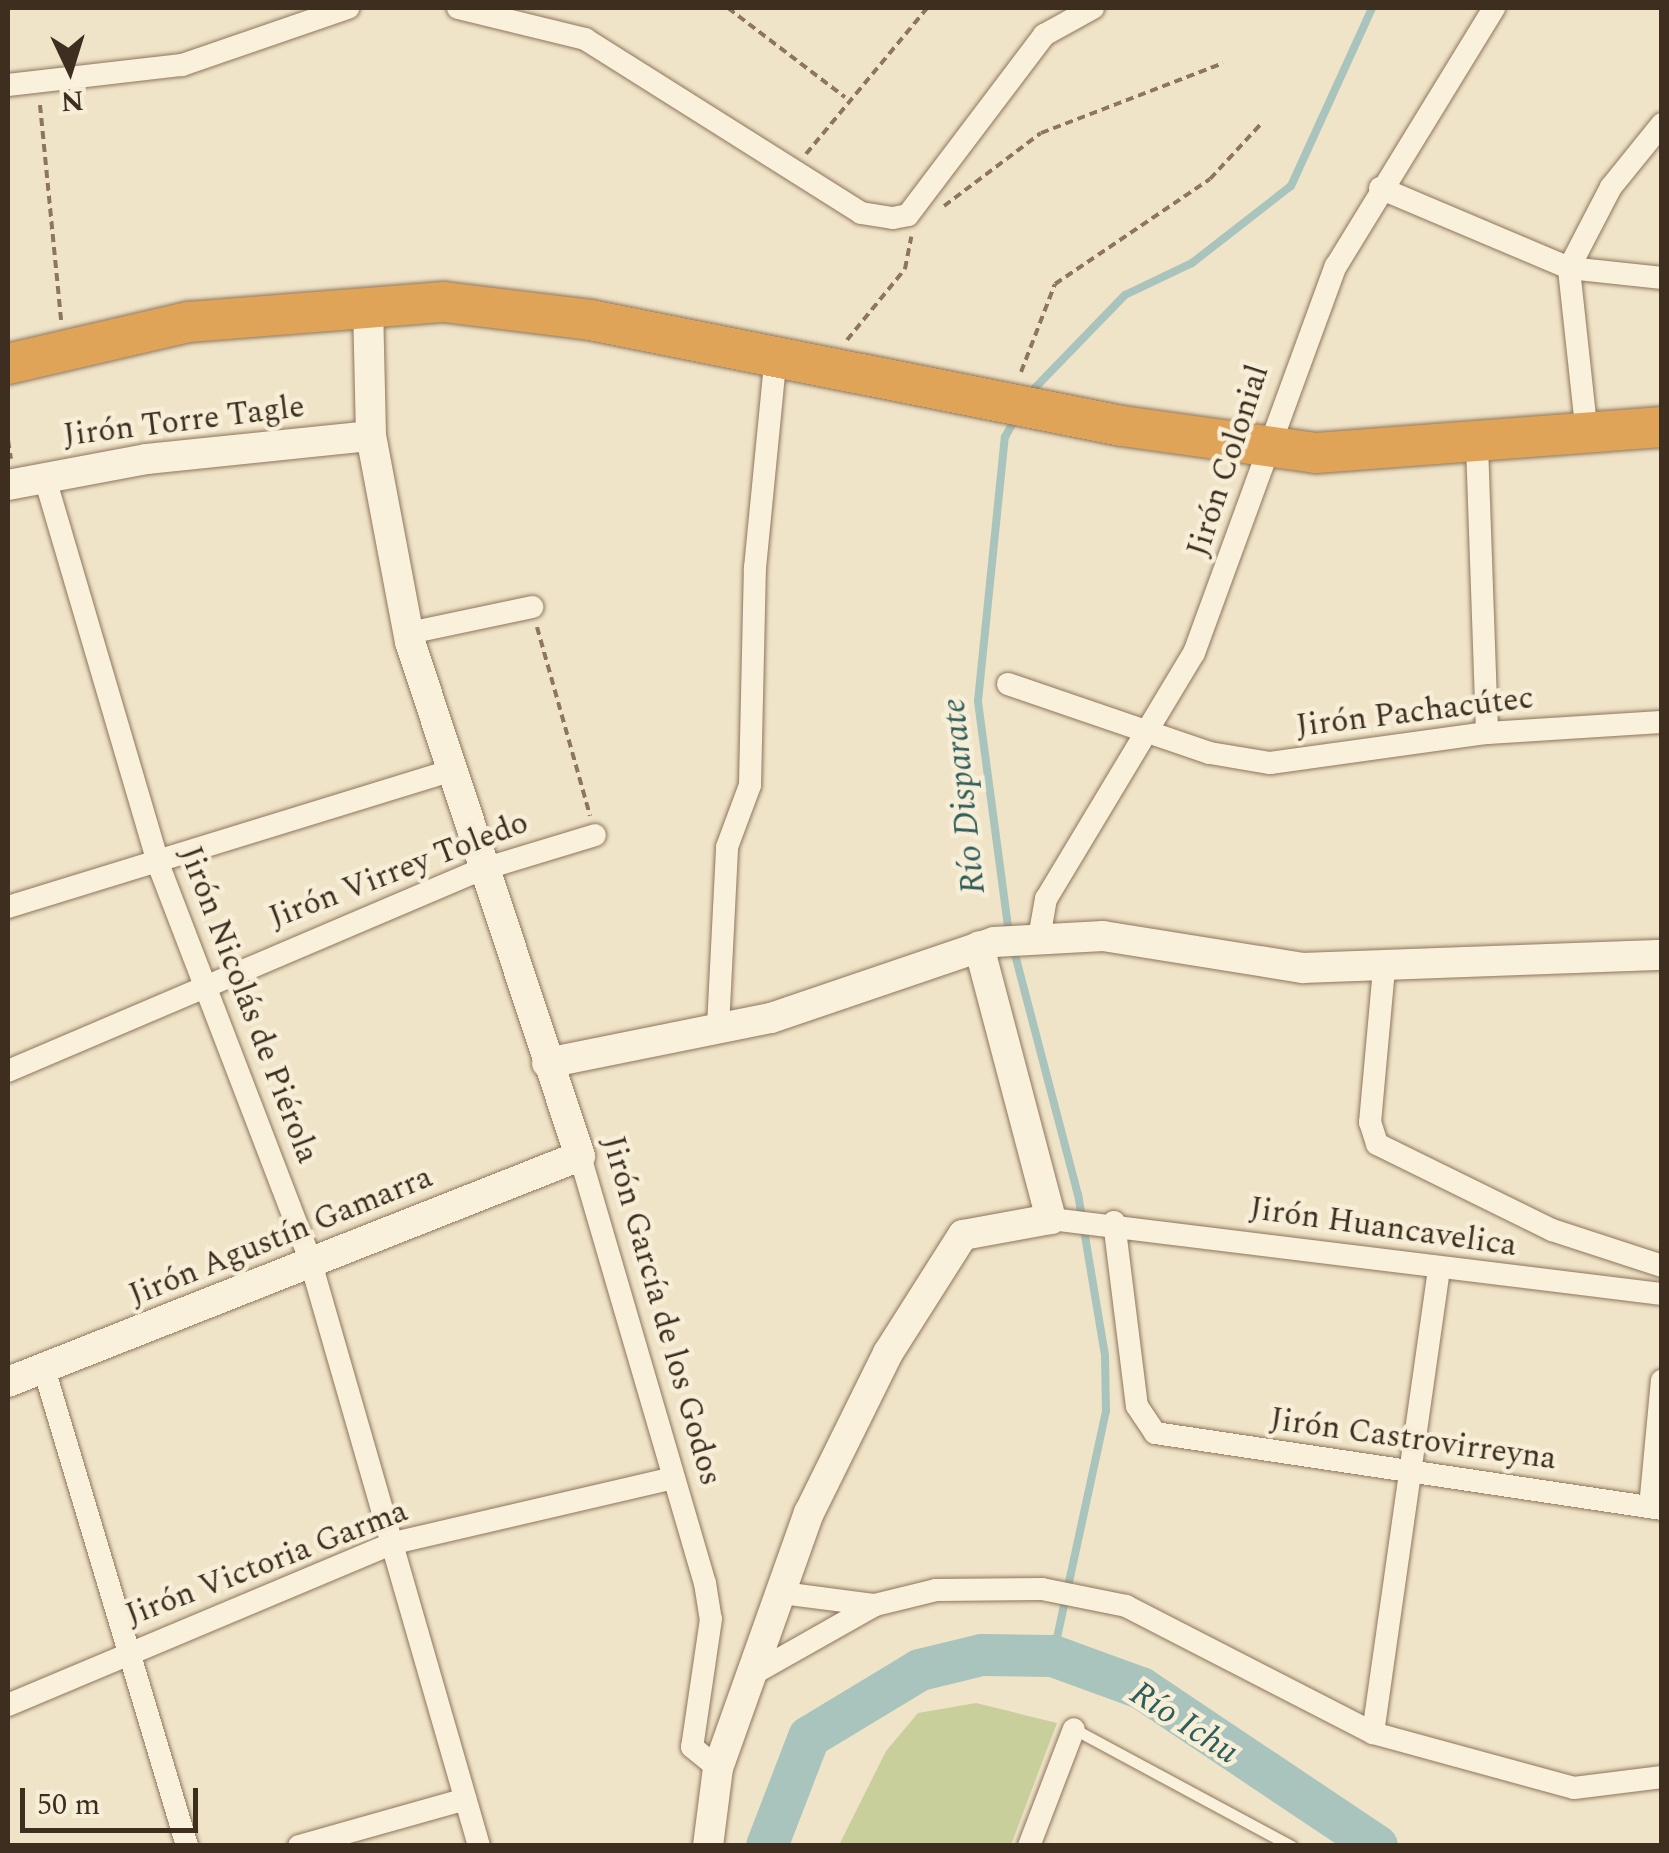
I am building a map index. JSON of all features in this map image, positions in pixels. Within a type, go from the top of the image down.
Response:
[{"type":"highway","points":[[8,364],[189,322],[368,304],[444,302],[571,318],[833,366],[994,385],[1076,416],[1264,448],[1477,445],[1662,427]]},
{"type":"main road","name":"Jirón García de los Godos","points":[[368,304],[371,436],[409,633],[480,870],[580,1156]]},
{"type":"main road","name":"Jirón Torre Tagle","points":[[8,485],[44,474],[371,436]]},
{"type":"main road","points":[[546,1063],[808,1007],[986,944],[1033,939],[1102,936],[1257,964],[1384,969],[1662,955]]},
{"type":"main road","points":[[708,1846],[718,1768],[836,1454],[941,1266],[984,1225],[1084,1220],[986,944]]},
{"type":"main road","name":"Jirón Agustín Gamarra","points":[[8,1382],[580,1156]]},
{"type":"street","points":[[8,85],[38,76],[182,65],[348,8]]},
{"type":"street","points":[[458,8],[585,40],[861,212],[908,215],[1044,35],[1093,8]]},
{"type":"street","name":"Jirón Colonial","points":[[1033,939],[1046,899],[1153,732],[1236,554],[1264,448],[1336,266],[1380,188],[1494,8]]},
{"type":"street","points":[[1587,435],[1569,268],[1611,187],[1662,124]]},
{"type":"street","points":[[1380,188],[1569,268],[1662,278]]},
{"type":"street","points":[[718,1027],[726,847],[750,785],[755,568],[776,355]]},
{"type":"street","points":[[1477,445],[1487,732]]},
{"type":"street","name":"Jirón Nicolás de Piérola","points":[[44,474],[159,866],[311,1263],[480,1846]]},
{"type":"street","points":[[409,633],[532,606]]},
{"type":"street","name":"Jirón Pachacútec","points":[[1008,684],[1153,732],[1270,763],[1487,732],[1662,722]]},
{"type":"street","points":[[8,908],[159,866],[452,771]]},
{"type":"street","name":"Jirón Virrey Toledo","points":[[8,1070],[206,981],[480,870],[595,834]]},
{"type":"street","points":[[1384,969],[1370,1122],[1377,1144],[1552,1230],[1662,1266]]},
{"type":"street","name":"Jirón García de los Godos","points":[[580,1156],[711,1620],[692,1747],[718,1768]]},
{"type":"street","name":"Jirón Huancavelica","points":[[1084,1220],[1662,1294]]},
{"type":"street","name":"Jirón Castrovirreyna","points":[[1084,1220],[1136,1406],[1155,1433],[1656,1508]]},
{"type":"street","points":[[1373,1733],[1440,1268]]},
{"type":"street","points":[[44,1369],[187,1846]]},
{"type":"street","points":[[1656,1508],[1662,1381]]},
{"type":"street","name":"Jirón Victoria Garma","points":[[8,1705],[394,1544],[674,1478]]},
{"type":"street","points":[[754,1674],[876,1605],[936,1590],[1042,1589],[1106,1600],[1373,1733],[1574,1788],[1662,1778]]},
{"type":"street","points":[[782,1593],[876,1605]]},
{"type":"street","points":[[1031,1845],[1074,1729]]},
{"type":"street","points":[[299,1846],[466,1800]]},
{"type":"lane","points":[[1074,1729],[1291,1846]]},
{"type":"path","points":[[728,8],[845,98]]},
{"type":"path","points":[[794,171],[845,98],[927,8]]},
{"type":"path","points":[[833,366],[905,269],[908,215],[950,205],[1041,133],[1224,63]]},
{"type":"path","points":[[38,76],[64,350]]},
{"type":"path","points":[[994,385],[1018,377],[1055,284],[1210,179],[1260,126]]},
{"type":"path","points":[[532,606],[595,834]]},
{"type":"green space","points":[[976,1703],[1057,1723],[1011,1845],[839,1845],[886,1751],[918,1713]]},
{"type":"waterway","name":"Río Disparate","points":[[1029,394],[1125,295],[1192,263],[1291,186],[1372,8]]},
{"type":"waterway","name":"Río Disparate","points":[[1009,934],[978,701],[1005,437],[1015,419]]},
{"type":"waterway","name":"Río Disparate","points":[[1013,947],[1078,1194],[1105,1356],[1106,1411],[1053,1656]]},
{"type":"waterway","name":"Río Disparate","points":[[767,1846],[809,1737],[920,1670],[982,1655],[1053,1656],[1141,1688],[1377,1846]]},
{"type":"water label","name":"Río Ichu","points":[[1184,1723]]}]
